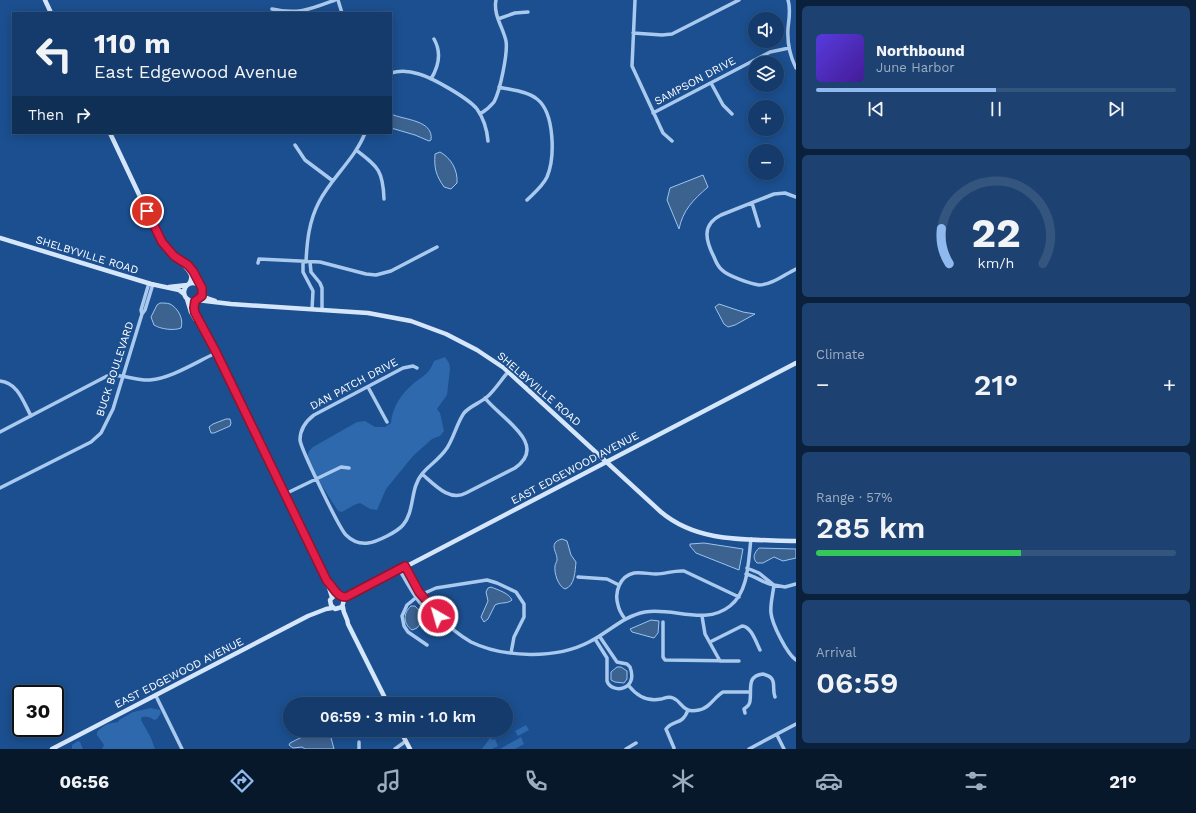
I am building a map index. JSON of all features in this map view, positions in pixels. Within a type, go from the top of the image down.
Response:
[{"type":"main road","points":[[45,0],[51,12]]},
{"type":"main road","points":[[110,134],[160,238],[191,274],[191,278],[184,294]]},
{"type":"main road","name":"SHELBYVILLE ROAD","points":[[0,238],[169,287]]},
{"type":"main road","points":[[180,261],[186,263],[192,269],[200,285],[202,293],[206,298],[219,302]]},
{"type":"main road","points":[[169,287],[194,283],[200,285]]},
{"type":"main road","points":[[169,287],[184,294],[192,314],[198,321]]},
{"type":"main road","points":[[202,293],[201,297],[196,301],[194,310],[198,321],[216,352],[327,581],[334,608],[348,624]]},
{"type":"main road","points":[[187,299],[196,301]]},
{"type":"main road","name":"SHELBYVILLE ROAD","points":[[196,301],[384,315],[427,326],[471,346],[508,372],[663,513],[680,525],[711,536],[796,541]]},
{"type":"main road","name":"EAST EDGEWOOD AVENUE","points":[[361,590],[796,363]]},
{"type":"main road","points":[[327,581],[340,596],[344,605],[343,612],[348,624],[384,697]]},
{"type":"main road","points":[[315,613],[335,595],[348,596],[361,590]]},
{"type":"main road","points":[[315,613],[319,613],[326,609],[340,609],[361,590]]},
{"type":"main road","name":"EAST EDGEWOOD AVENUE","points":[[52,749],[315,613]]},
{"type":"main road","points":[[404,737],[410,749]]},
{"type":"street","points":[[272,9],[285,12],[297,12],[311,9],[336,0],[342,12]]},
{"type":"street","points":[[480,114],[491,105],[497,96],[506,55],[507,46],[495,9],[496,0]]},
{"type":"street","points":[[635,0],[632,66],[663,133],[672,141]]},
{"type":"street","points":[[633,33],[662,35],[672,34],[739,0]]},
{"type":"street","points":[[788,0],[790,8],[788,38],[789,48],[796,68]]},
{"type":"street","points":[[498,20],[515,13],[528,12]]},
{"type":"street","points":[[431,80],[438,66],[439,58],[434,39]]},
{"type":"street","name":"SAMPSON DRIVE","points":[[653,113],[770,52],[789,48]]},
{"type":"street","points":[[392,73],[402,71],[412,72],[464,97],[480,114],[486,126],[488,141]]},
{"type":"street","points":[[711,83],[723,105],[732,114]]},
{"type":"street","points":[[499,87],[533,96],[538,99],[545,108],[549,118],[552,151],[549,172],[543,183],[527,200]]},
{"type":"street","points":[[312,309],[313,291],[303,272],[306,262],[308,235],[312,218],[319,202],[356,150],[364,134]]},
{"type":"street","points":[[295,145],[305,160],[333,181]]},
{"type":"street","points":[[356,150],[371,161],[379,171],[383,183],[384,199]]},
{"type":"street","points":[[796,197],[785,193],[780,193],[752,203],[714,219],[710,223],[707,230],[707,242],[718,266],[729,275],[760,285],[772,282],[796,269]]},
{"type":"street","points":[[752,203],[759,226]]},
{"type":"street","points":[[258,263],[259,259],[320,262],[366,274],[376,275],[391,271],[437,247]]},
{"type":"street","points":[[306,262],[322,288],[322,310]]},
{"type":"street","name":"BUCK BOULEVARD","points":[[0,488],[90,442],[101,433],[113,409],[124,376],[142,314],[141,310],[151,283]]},
{"type":"street","points":[[0,432],[107,376],[116,375],[143,380],[162,378],[216,352]]},
{"type":"street","name":"DAN PATCH DRIVE","points":[[317,478],[301,444],[300,436],[308,419],[407,366],[417,368]]},
{"type":"street","points":[[317,478],[343,531],[351,539],[363,543],[373,542],[396,530],[408,517],[417,483],[422,474],[445,451],[464,414],[490,394],[508,372]]},
{"type":"street","points":[[0,381],[9,384],[16,389],[31,416]]},
{"type":"street","points":[[368,387],[387,422]]},
{"type":"street","points":[[422,474],[447,494],[452,496],[461,496],[515,468],[522,462],[527,453],[527,445],[524,439],[520,433],[485,398]]},
{"type":"street","points":[[285,494],[341,467],[349,468]]},
{"type":"street","points":[[399,570],[418,596],[437,613],[438,616],[459,634],[473,642],[487,648],[511,653],[529,654],[555,652],[576,648],[600,637],[625,620],[641,613],[656,611],[702,616],[717,614],[725,610],[739,597],[745,584],[751,539]]},
{"type":"street","points":[[405,566],[418,596]]},
{"type":"street","points":[[747,568],[759,573],[774,585]]},
{"type":"street","points":[[625,620],[617,603],[617,594],[619,585],[624,578],[630,574],[642,572],[657,574],[679,570],[694,575],[739,597]]},
{"type":"street","points":[[746,574],[755,576],[770,585],[784,587],[796,584]]},
{"type":"street","points":[[578,577],[607,579],[619,585]]},
{"type":"street","points":[[427,645],[407,631],[402,624],[402,615],[405,607],[418,596],[436,588],[487,580],[516,592],[524,602],[525,612],[514,637],[511,653]]},
{"type":"street","points":[[774,585],[771,609],[772,619],[788,652],[796,660]]},
{"type":"street","points":[[702,616],[705,634],[720,661]]},
{"type":"street","points":[[663,622],[663,657],[665,660],[739,661]]},
{"type":"street","points":[[710,642],[742,626],[745,626],[749,628],[760,650]]},
{"type":"street","points":[[600,637],[617,662],[627,664],[630,667],[631,681],[629,686]]},
{"type":"street","points":[[595,639],[607,658],[608,685],[612,688],[623,688],[629,686]]},
{"type":"street","points":[[745,713],[744,709],[750,703],[752,680],[759,675],[765,674],[771,678],[773,682],[773,694],[775,697]]},
{"type":"street","points":[[629,686],[635,693],[644,698],[653,700],[670,697],[688,710],[698,711],[706,708],[723,692],[750,692]]},
{"type":"street","points":[[156,696],[182,749]]},
{"type":"street","points":[[674,748],[666,729],[684,719],[688,710]]},
{"type":"street","points":[[749,749],[796,724]]},
{"type":"street","points":[[777,735],[784,749]]},
{"type":"street","points":[[395,749],[406,741]]},
{"type":"street","points":[[359,742],[359,749]]},
{"type":"street","points":[[626,749],[636,743]]},
{"type":"shaded area","points":[[392,114],[417,122],[428,128],[431,133],[431,140],[429,141],[392,128]]},
{"type":"shaded area","points":[[440,152],[450,161],[455,169],[457,183],[451,189],[444,187],[436,172],[435,154]]},
{"type":"shaded area","points":[[703,175],[708,187],[689,206],[683,216],[679,229],[667,200],[670,188]]},
{"type":"shaded area","points":[[160,303],[170,304],[176,308],[182,321],[181,328],[167,329],[154,325],[151,317],[157,305]]},
{"type":"shaded area","points":[[719,304],[743,312],[755,314],[735,325],[728,327],[724,324],[715,307]]},
{"type":"shaded area","points":[[445,357],[449,363],[450,369],[447,395],[437,409],[440,413],[444,431],[440,436],[432,439],[413,456],[386,489],[377,510],[370,509],[360,503],[342,512],[338,511],[317,478],[307,458],[309,451],[313,447],[357,422],[365,421],[375,427],[385,427],[391,423],[393,411],[405,391],[428,371],[434,361]]},
{"type":"shaded area","points":[[226,419],[230,419],[230,426],[211,433],[209,427]]},
{"type":"shaded area","points":[[562,539],[567,541],[571,555],[576,562],[573,582],[565,589],[558,582],[555,569],[557,557],[554,546],[555,543]]},
{"type":"shaded area","points":[[704,543],[743,549],[739,570],[696,553],[690,546],[690,544]]},
{"type":"shaded area","points":[[759,548],[796,549],[796,558],[783,561],[774,557],[763,563],[757,563],[754,556]]},
{"type":"shaded area","points":[[491,587],[506,594],[512,600],[495,605],[488,619],[484,622],[481,617],[488,601],[486,592],[488,588]]},
{"type":"shaded area","points":[[411,606],[415,606],[425,617],[417,628],[412,630],[407,625],[405,618],[408,609]]},
{"type":"shaded area","points":[[651,620],[659,621],[658,633],[654,638],[632,632],[630,629]]},
{"type":"shaded area","points":[[617,667],[621,667],[627,671],[627,679],[624,683],[611,680],[611,672]]},
{"type":"shaded area","points":[[151,708],[160,710],[161,713],[157,719],[154,720],[150,717],[142,717],[141,720],[155,749],[102,749],[104,745],[97,735],[97,732],[104,726],[118,722],[133,712]]},
{"type":"shaded area","points":[[526,725],[529,730],[518,736],[515,731]]},
{"type":"shaded area","points":[[302,737],[331,737],[334,749],[305,749],[302,747],[293,748],[289,745]]},
{"type":"shaded area","points":[[521,737],[524,744],[515,749],[500,749]]},
{"type":"shaded area","points":[[490,738],[493,740],[495,739],[498,746],[492,749],[482,749]]},
{"type":"shaded area","points":[[78,741],[83,749],[72,749],[72,745]]},
{"type":"route","points":[[147,211],[162,242],[174,256],[180,261],[186,263],[192,269],[202,288],[202,296],[195,301],[194,312],[216,352],[327,581],[338,595],[346,597],[405,566],[419,592],[438,616]]}]
